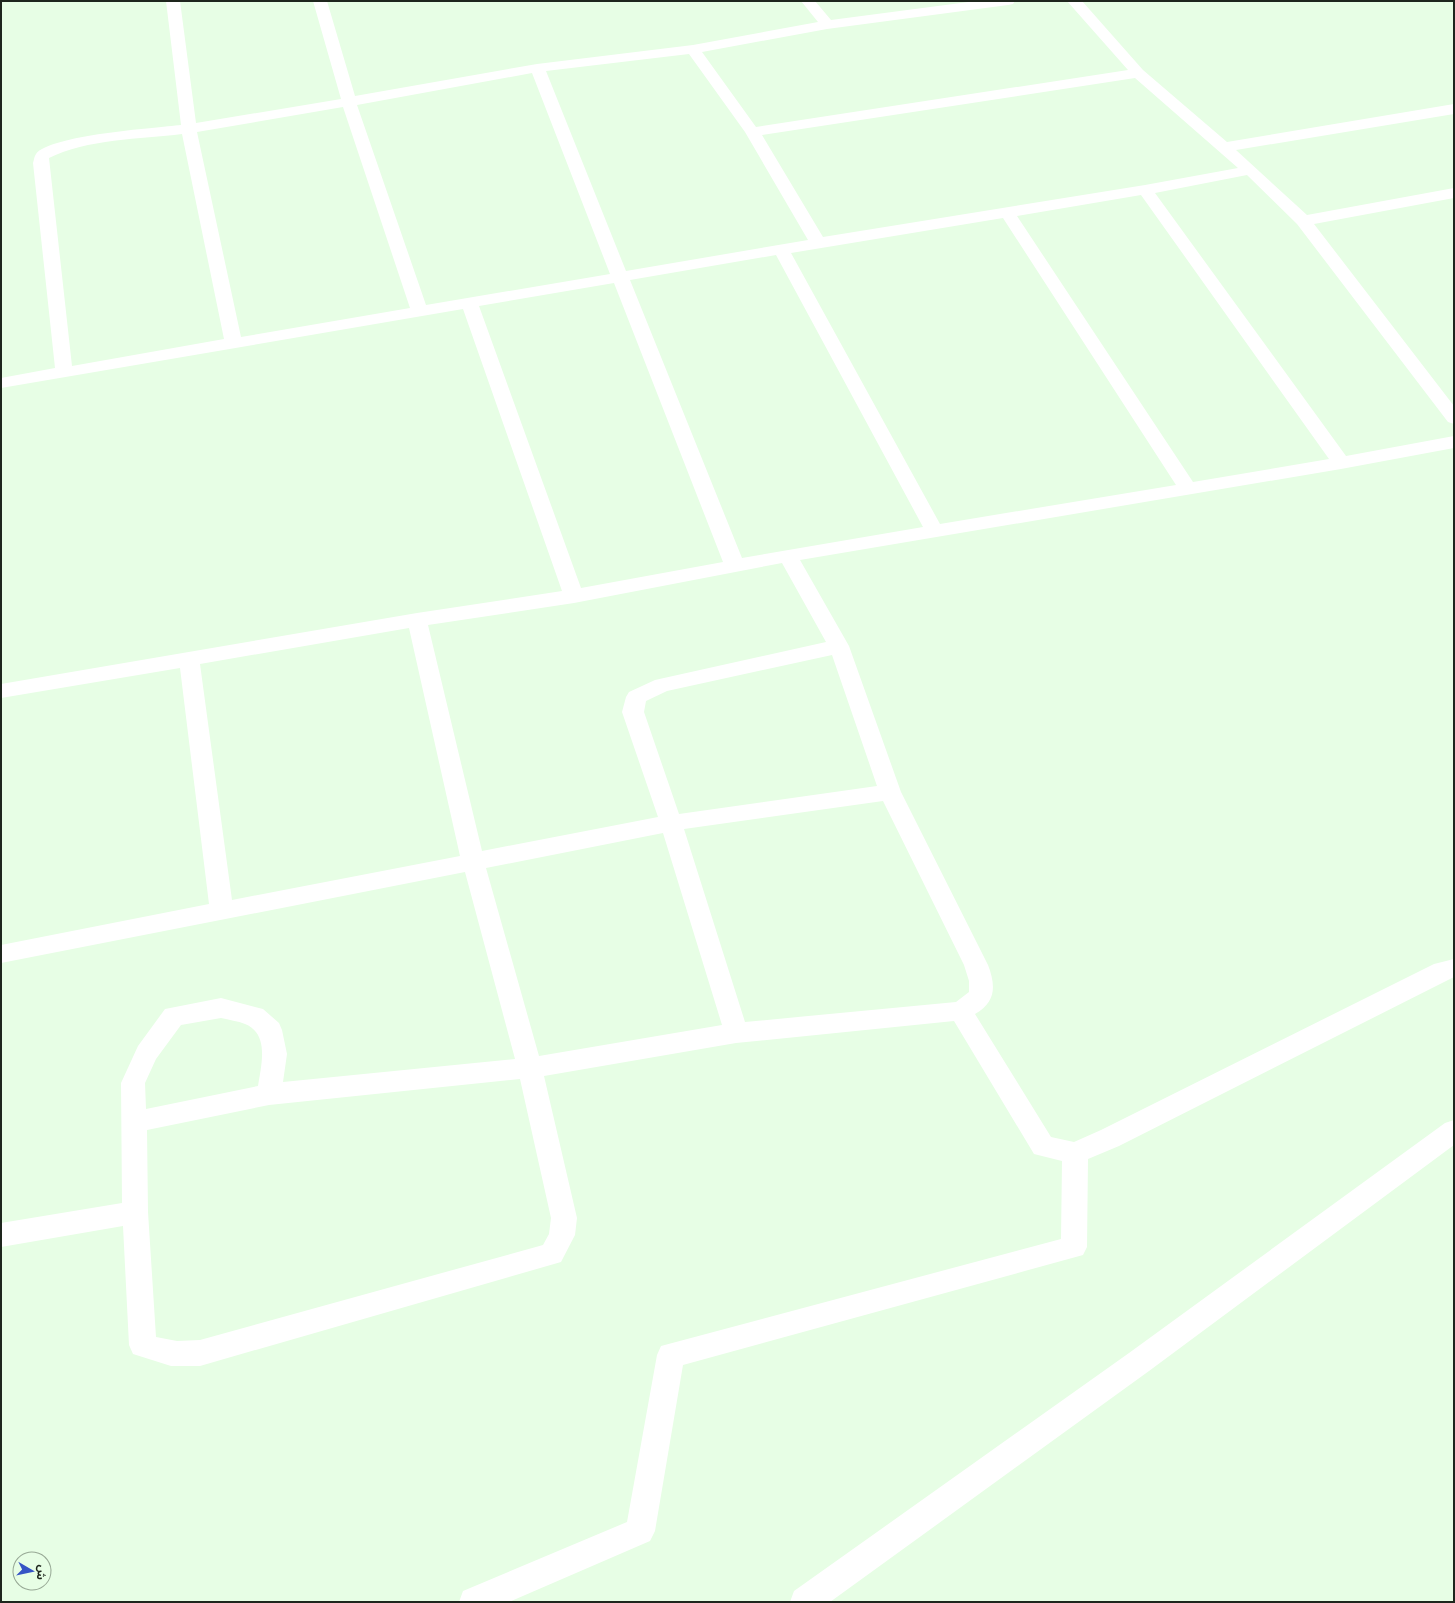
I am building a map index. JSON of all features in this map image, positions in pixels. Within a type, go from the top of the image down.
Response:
[{"type":"street","points":[[173,1],[189,129],[234,344]]},
{"type":"street","points":[[320,1],[349,102],[420,312]]},
{"type":"street","points":[[808,1],[827,25]]},
{"type":"street","points":[[64,372],[41,172],[42,156],[48,151],[71,144],[189,129],[537,68],[693,49],[827,25],[1008,1]]},
{"type":"street","points":[[1074,1],[1138,73],[1250,170],[1303,221],[1454,418]]},
{"type":"street","points":[[693,49],[752,132],[818,243]]},
{"type":"street","points":[[537,68],[735,566]]},
{"type":"street","points":[[752,132],[1138,73]]},
{"type":"street","points":[[1223,147],[1454,109]]},
{"type":"street","points":[[1,383],[621,278],[780,249],[1145,190],[1250,170]]},
{"type":"street","points":[[1145,190],[1341,463]]},
{"type":"street","points":[[1303,221],[1454,193]]},
{"type":"street","points":[[1007,212],[1188,488]]},
{"type":"street","points":[[780,249],[935,532]]},
{"type":"street","points":[[469,303],[574,596]]},
{"type":"street","points":[[1,692],[417,620],[574,596],[788,556],[1341,463],[1454,442]]},
{"type":"street","points":[[134,1122],[269,1094],[530,1068],[736,1032],[960,1011],[974,1005],[981,996],[983,980],[890,792],[838,646],[788,556]]},
{"type":"street","points":[[269,1094],[275,1054],[270,1030],[254,1016],[221,1008],[174,1016],[147,1053],[133,1083],[135,1212],[143,1345],[161,1353],[181,1356],[200,1353],[552,1254],[562,1235],[564,1218],[530,1068],[473,860],[417,620]]},
{"type":"street","points":[[736,1032],[671,823],[633,712],[636,697],[648,689],[662,685],[838,646]]},
{"type":"street","points":[[189,659],[222,912]]},
{"type":"street","points":[[1,954],[222,912],[473,860],[671,823],[890,792]]},
{"type":"street","points":[[960,1011],[1043,1146],[1075,1153],[1110,1138],[1442,972],[1454,968]]},
{"type":"street","points":[[805,1602],[1145,1358],[1454,1131]]},
{"type":"street","points":[[474,1602],[640,1531],[671,1355],[1074,1247],[1075,1153]]},
{"type":"street","points":[[1,1235],[135,1212]]}]
